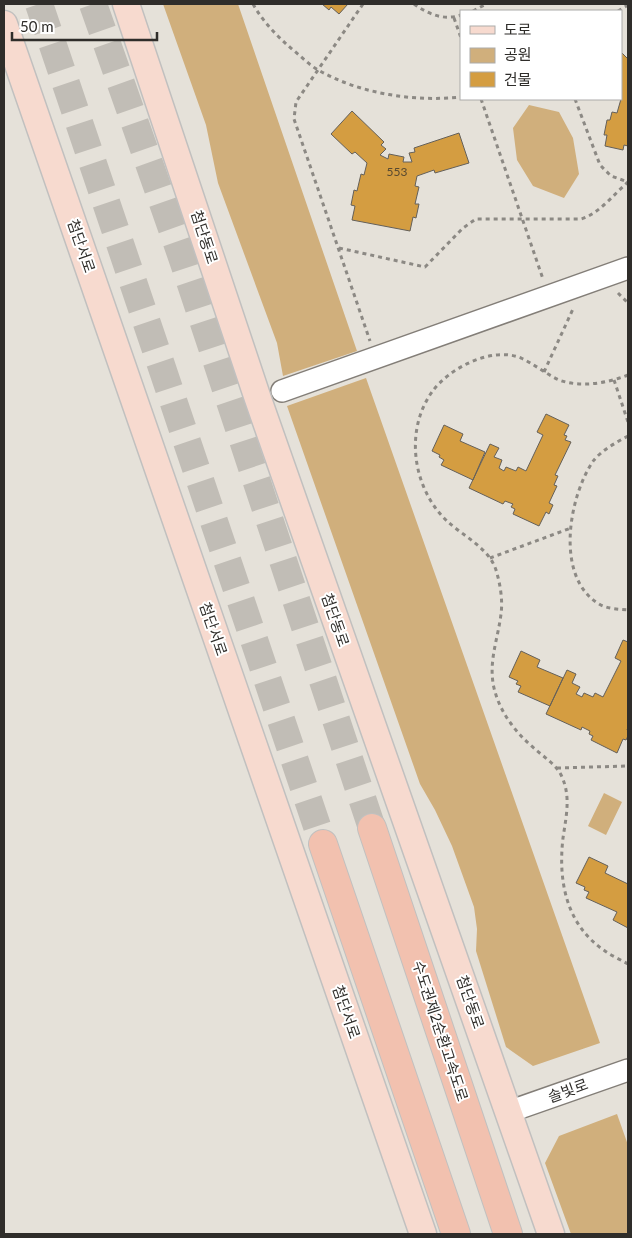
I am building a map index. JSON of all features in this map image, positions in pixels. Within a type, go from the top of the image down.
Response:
[{"type":"highway","name":"수도권제2순환고속도로","points":[[372,828],[508,1234]]},
{"type":"highway","points":[[323,844],[456,1234]]},
{"type":"main road","name":"첨단동로","points":[[126,4],[258,400],[551,1234]]},
{"type":"main road","name":"첨단서로","points":[[4,24],[423,1234]]},
{"type":"street","points":[[282,391],[628,268]]},
{"type":"street","name":"솔빛로","points":[[508,1112],[628,1070]]},
{"type":"path","points":[[253,4],[271,29],[318,70],[335,79],[374,91],[421,98],[460,97]]},
{"type":"path","points":[[363,4],[296,102],[294,119],[375,358]]},
{"type":"path","points":[[414,4],[433,15],[454,18],[460,15]]},
{"type":"path","points":[[474,10],[486,4]]},
{"type":"path","points":[[454,18],[460,35]]},
{"type":"path","points":[[481,100],[548,296]]},
{"type":"path","points":[[338,248],[425,267],[468,223],[476,220],[581,220],[588,218],[628,182],[611,176],[600,165],[575,100]]},
{"type":"path","points":[[544,372],[585,284]]},
{"type":"path","points":[[628,375],[598,383],[580,383],[561,380],[520,358],[508,356],[487,358],[465,364],[451,372],[441,381],[427,400],[418,420],[415,450],[418,466],[428,495],[445,519],[481,548],[490,558],[496,570],[501,600],[501,613],[492,663],[494,689],[498,702],[514,728],[556,768],[565,785],[568,799],[562,859],[563,885],[566,898],[572,912],[587,935],[605,951],[628,964]]},
{"type":"path","points":[[614,380],[628,422]]},
{"type":"path","points":[[628,436],[596,458],[587,472],[579,493],[570,536],[573,566],[579,581],[588,595],[599,604],[613,609],[628,610]]},
{"type":"path","points":[[490,558],[571,528]]},
{"type":"path","points":[[556,768],[628,766]]},
{"type":"green space","points":[[163,4],[238,4],[357,351],[283,376],[277,343],[218,183],[206,125]]},
{"type":"green space","points":[[529,105],[559,112],[573,138],[579,174],[564,198],[533,186],[517,160],[513,128]]},
{"type":"green space","points":[[366,378],[600,1043],[533,1066],[506,1047],[476,951],[477,929],[474,907],[452,846],[420,784],[287,406]]},
{"type":"green space","points":[[604,793],[622,802],[606,835],[588,826]]},
{"type":"green space","points":[[617,1114],[628,1145],[628,1234],[571,1234],[545,1163],[559,1136]]},
{"type":"building","points":[[322,4],[348,4],[339,14],[331,7],[329,10]]},
{"type":"building","points":[[622,53],[628,59],[628,146],[624,145],[623,150],[605,146],[607,135],[604,135],[607,120],[610,120],[612,112],[617,113],[622,100]]},
{"type":"building","points":[[352,111],[384,142],[381,145],[386,149],[380,155],[388,159],[389,154],[404,157],[403,162],[412,162],[409,153],[415,152],[414,148],[459,133],[469,163],[435,173],[434,170],[417,176],[415,186],[419,187],[415,204],[419,204],[416,218],[413,217],[410,231],[352,220],[355,206],[351,205],[354,190],[357,191],[361,174],[364,175],[367,163],[355,152],[352,154],[331,134]]},
{"type":"building","points":[[546,414],[569,425],[564,435],[567,436],[565,440],[571,442],[555,475],[558,476],[554,485],[557,486],[549,503],[553,505],[549,514],[546,512],[539,526],[513,514],[515,509],[511,507],[513,504],[505,501],[503,504],[469,488],[490,444],[499,448],[494,457],[502,460],[499,468],[504,471],[506,467],[516,471],[518,467],[526,471],[543,435],[537,432]]},
{"type":"building","points":[[444,425],[463,434],[460,441],[485,452],[473,480],[441,465],[444,460],[439,457],[440,455],[432,451]]},
{"type":"building","points":[[623,640],[628,642],[628,736],[626,740],[623,739],[617,753],[591,740],[593,736],[589,734],[590,731],[582,727],[581,730],[546,714],[567,670],[576,674],[572,683],[580,687],[576,694],[582,697],[584,693],[593,697],[595,693],[603,697],[621,661],[615,658]]},
{"type":"building","points":[[521,651],[540,660],[537,667],[563,678],[550,706],[518,692],[521,686],[516,684],[518,681],[509,677]]},
{"type":"building","points":[[589,857],[608,866],[605,873],[628,884],[628,928],[613,920],[617,912],[586,898],[589,892],[584,890],[585,887],[576,883]]},
{"type":"tunnel","points":[[39,4],[323,844]]},
{"type":"tunnel","points":[[93,4],[182,257],[372,828]]}]
